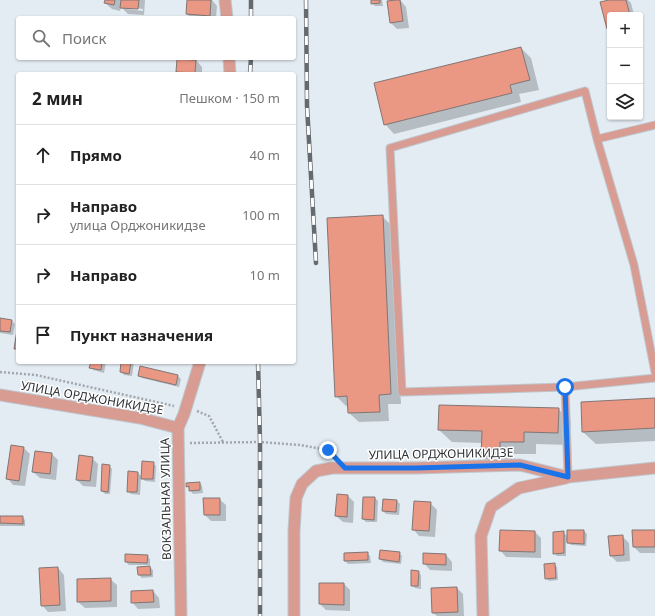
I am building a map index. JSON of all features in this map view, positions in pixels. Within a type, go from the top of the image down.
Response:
[{"type":"street","points":[[225,0],[227,16]]},
{"type":"street","points":[[229,60],[230,72]]},
{"type":"street","name":"ВОКЗАЛЬНАЯ УЛИЦА","points":[[181,616],[178,428],[186,408],[199,364]]},
{"type":"street","name":"УЛИЦА ОРДЖОНИКИДЗЕ","points":[[0,395],[140,418],[178,428]]},
{"type":"street","name":"УЛИЦА ОРДЖОНИКИДЗЕ","points":[[294,616],[294,531],[296,498],[302,484],[316,471],[332,468],[416,468],[520,465],[568,477],[655,468]]},
{"type":"street","points":[[483,616],[481,536],[490,507],[519,488],[568,477]]},
{"type":"lane","points":[[655,372],[634,265],[597,139],[585,91],[390,148],[402,392],[565,387],[655,378]]},
{"type":"lane","points":[[597,139],[654,128]]},
{"type":"lane","points":[[565,387],[568,477]]},
{"type":"path","points":[[0,372],[36,375],[198,411],[209,416],[223,442]]},
{"type":"path","points":[[178,444],[260,442],[300,445],[328,450],[345,468]]},
{"type":"building","points":[[105,0],[115,0],[114,5],[104,3]]},
{"type":"building","points":[[121,0],[139,0],[138,9],[120,8]]},
{"type":"building","points":[[187,0],[211,0],[210,16],[186,14]]},
{"type":"building","points":[[371,0],[380,0],[380,3],[371,4]]},
{"type":"building","points":[[400,0],[403,21],[390,23],[387,1]]},
{"type":"building","points":[[609,0],[626,0],[629,12],[607,12],[607,29],[600,2]]},
{"type":"building","points":[[521,47],[530,80],[510,85],[512,93],[384,125],[374,83]]},
{"type":"building","points":[[177,60],[196,60],[195,72],[176,72]]},
{"type":"building","points":[[383,215],[391,394],[379,395],[380,412],[348,413],[347,396],[335,397],[327,218]]},
{"type":"building","points":[[0,318],[12,320],[10,332],[0,331]]},
{"type":"building","points":[[16,336],[16,349],[14,349]]},
{"type":"building","points":[[90,364],[102,364],[101,370],[89,368]]},
{"type":"building","points":[[121,364],[131,364],[129,374],[120,372]]},
{"type":"building","points":[[140,366],[178,375],[176,385],[138,376]]},
{"type":"building","points":[[655,398],[655,428],[582,432],[581,402]]},
{"type":"building","points":[[439,405],[559,408],[558,433],[524,432],[524,442],[500,442],[500,457],[481,456],[482,431],[438,430]]},
{"type":"building","points":[[11,445],[24,447],[19,481],[6,479]]},
{"type":"building","points":[[35,451],[52,453],[50,474],[32,472]]},
{"type":"building","points":[[79,455],[93,457],[90,481],[76,480]]},
{"type":"building","points":[[142,461],[154,462],[153,479],[141,479]]},
{"type":"building","points":[[102,464],[110,465],[108,492],[101,491]]},
{"type":"building","points":[[128,471],[138,472],[137,492],[127,492]]},
{"type":"building","points":[[200,482],[200,490],[189,491],[189,486],[186,487],[186,483]]},
{"type":"building","points":[[337,494],[348,495],[347,517],[335,516]]},
{"type":"building","points":[[363,497],[375,497],[374,520],[362,519]]},
{"type":"building","points":[[203,498],[220,498],[220,515],[204,515]]},
{"type":"building","points":[[383,499],[397,500],[396,512],[382,511]]},
{"type":"building","points":[[414,501],[431,502],[429,531],[412,530]]},
{"type":"building","points":[[0,516],[23,516],[23,524],[0,523]]},
{"type":"building","points":[[500,530],[535,531],[535,552],[499,551]]},
{"type":"building","points":[[567,530],[584,530],[584,544],[567,543]]},
{"type":"building","points":[[632,530],[655,530],[655,547],[633,547]]},
{"type":"building","points":[[564,531],[564,553],[553,554],[553,532]]},
{"type":"building","points":[[623,535],[624,555],[610,556],[608,536]]},
{"type":"building","points":[[380,550],[400,552],[399,562],[379,559]]},
{"type":"building","points":[[368,552],[368,560],[344,561],[344,553]]},
{"type":"building","points":[[423,553],[446,554],[446,565],[423,564]]},
{"type":"building","points":[[125,554],[148,555],[147,563],[125,562]]},
{"type":"building","points":[[555,563],[556,578],[545,579],[544,564]]},
{"type":"building","points":[[150,566],[151,575],[138,575],[137,567]]},
{"type":"building","points":[[58,567],[60,605],[41,606],[39,568]]},
{"type":"building","points":[[411,570],[419,571],[418,586],[411,586]]},
{"type":"building","points":[[111,578],[111,601],[77,602],[77,579]]},
{"type":"building","points":[[319,583],[344,583],[344,605],[319,604]]},
{"type":"building","points":[[457,587],[458,612],[432,613],[431,588]]},
{"type":"building","points":[[153,590],[154,602],[131,603],[131,591]]},
{"type":"railway","points":[[251,0],[251,16]]},
{"type":"railway","points":[[306,0],[307,106],[316,263]]},
{"type":"railway","points":[[250,72],[251,60]]},
{"type":"railway","points":[[258,364],[260,442],[260,616]]},
{"type":"route","points":[[328,450],[345,468],[416,468],[520,465],[568,477],[565,387]]}]
